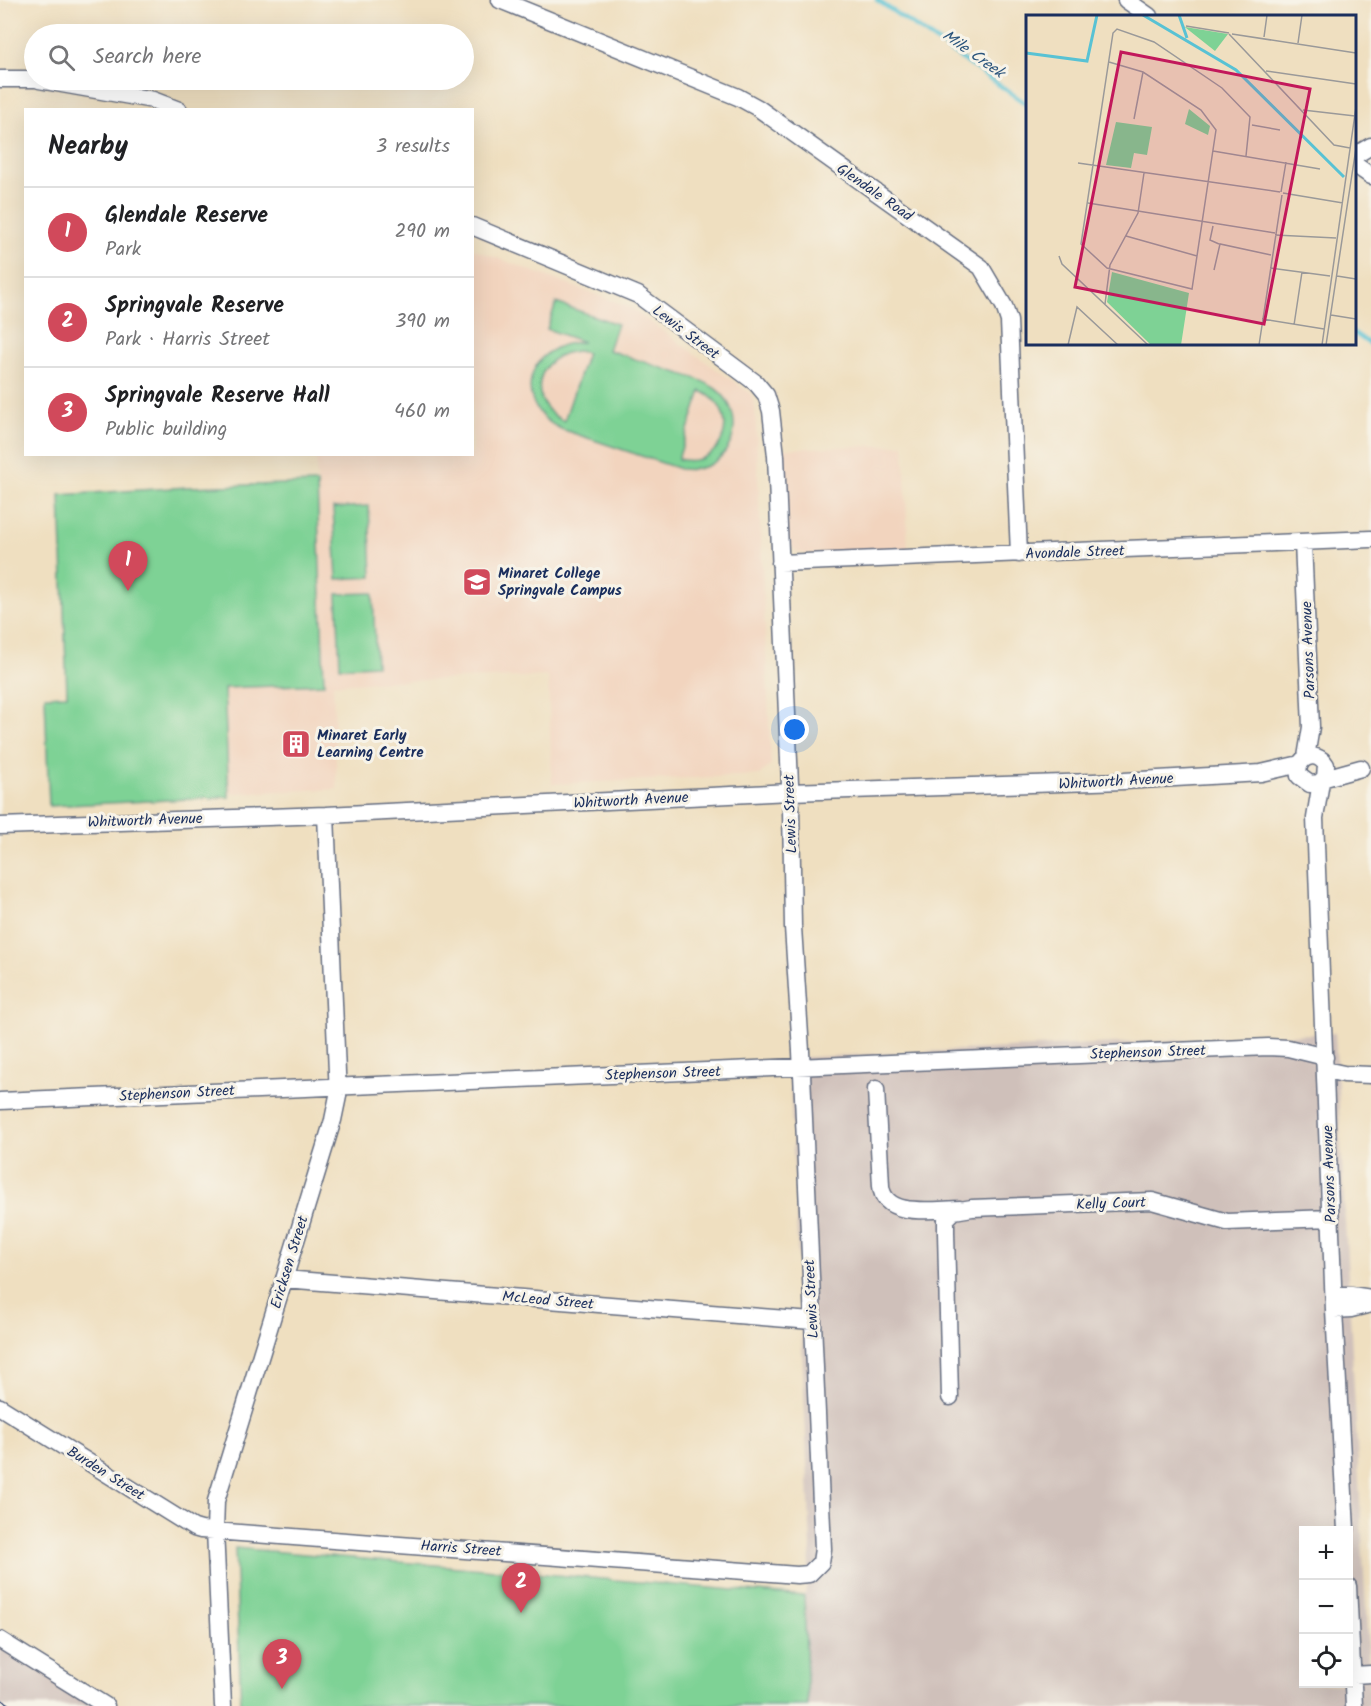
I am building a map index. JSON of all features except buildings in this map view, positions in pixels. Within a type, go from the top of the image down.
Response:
[{"type":"street","name":"Glendale Road","points":[[500,0],[738,97],[758,108],[981,267],[1004,306],[1010,331],[1018,554]]},
{"type":"street","points":[[1126,0],[1148,15]]},
{"type":"street","points":[[0,79],[24,79]]},
{"type":"street","points":[[96,90],[153,100],[175,108]]},
{"type":"street","points":[[1356,155],[1371,146]]},
{"type":"street","points":[[1356,165],[1371,176]]},
{"type":"street","name":"Lewis Street","points":[[474,227],[638,295],[756,384],[766,394],[771,411],[776,456],[790,792],[793,927],[823,1549],[821,1562],[813,1572]]},
{"type":"street","points":[[1010,331],[1026,330]]},
{"type":"street","name":"Avondale Street","points":[[780,563],[1371,539]]},
{"type":"street","name":"Parsons Avenue","points":[[1304,542],[1330,1218],[1346,1526]]},
{"type":"street","name":"Whitworth Avenue","points":[[0,826],[326,815],[790,792],[1124,781],[1366,768]]},
{"type":"street","name":"Ericksen Street","points":[[223,1706],[215,1530],[216,1501],[333,1120],[338,1096],[326,815]]},
{"type":"street","name":"Stephenson Street","points":[[0,1101],[1268,1047],[1288,1048],[1344,1074],[1371,1075]]},
{"type":"street","name":"Kelly Court","points":[[876,1089],[882,1195],[886,1202],[893,1206],[905,1209],[960,1209],[1152,1202],[1227,1222],[1330,1218]]},
{"type":"street","points":[[950,1397],[946,1219],[954,1211],[960,1209]]},
{"type":"street","name":"McLeod Street","points":[[284,1280],[812,1321]]},
{"type":"street","points":[[1334,1303],[1351,1295],[1371,1298]]},
{"type":"street","points":[[1334,1303],[1351,1309],[1371,1304]]},
{"type":"street","name":"Burden Street","points":[[0,1407],[194,1528],[215,1530]]},
{"type":"street","name":"Harris Street","points":[[215,1530],[797,1575],[813,1572]]},
{"type":"street","points":[[0,1640],[106,1706]]},
{"type":"street","points":[[1353,1680],[1371,1674]]},
{"type":"street","points":[[1353,1680],[1371,1684]]},
{"type":"street","points":[[1353,1680],[1354,1706]]},
{"type":"shaded area","name":"Minaret College Springvale Campus","points":[[474,249],[629,307],[751,394],[755,407],[771,765],[759,775],[552,784],[548,676],[368,682],[333,684],[337,789],[229,793],[224,688],[188,487],[317,483],[316,456],[474,456]]},
{"type":"shaded area","points":[[904,445],[908,549],[805,554],[797,552],[791,546],[788,539],[784,449]]},
{"type":"shaded area","points":[[1335,1033],[1371,1706],[808,1706],[805,1597],[811,1548],[789,1058]]},
{"type":"shaded area","points":[[0,1634],[103,1706],[0,1706]]},
{"type":"green space","points":[[556,303],[617,324],[608,350],[695,378],[713,387],[726,400],[733,417],[733,435],[725,452],[716,461],[705,466],[680,469],[561,429],[545,419],[535,406],[531,391],[532,377],[538,363],[548,352],[564,345],[583,342],[547,329]],"holes":[[[577,351],[587,353],[564,421],[552,413],[544,403],[540,392],[540,381],[544,370],[552,361],[563,354]],[[701,391],[714,400],[722,412],[725,424],[723,437],[717,448],[707,456],[694,460],[678,459]]]},
{"type":"green space","points":[[317,483],[324,684],[224,688],[229,797],[49,806],[45,696],[67,695],[60,495],[188,487]]},
{"type":"green space","points":[[369,506],[372,577],[337,579],[333,508]]},
{"type":"green space","points":[[373,593],[376,665],[340,667],[337,594]]},
{"type":"green space","points":[[235,1548],[804,1596],[808,1706],[241,1706]]},
{"type":"waterway","name":"Mile Creek","points":[[877,0],[1026,104]]},
{"type":"waterway","name":"Mile Creek","points":[[1356,334],[1371,345]]},
{"type":"railway","points":[[0,1702],[6,1706]]},
{"type":"place","name":"Minaret College Springvale Campus","points":[[477,582]]},
{"type":"place","name":"Glendale Reserve","points":[[128,591]]},
{"type":"place","name":"Minaret Early Learning Centre","points":[[296,744]]},
{"type":"place","name":"Springvale Reserve","points":[[521,1613]]},
{"type":"place","name":"Springvale Reserve Hall","points":[[282,1689]]}]
